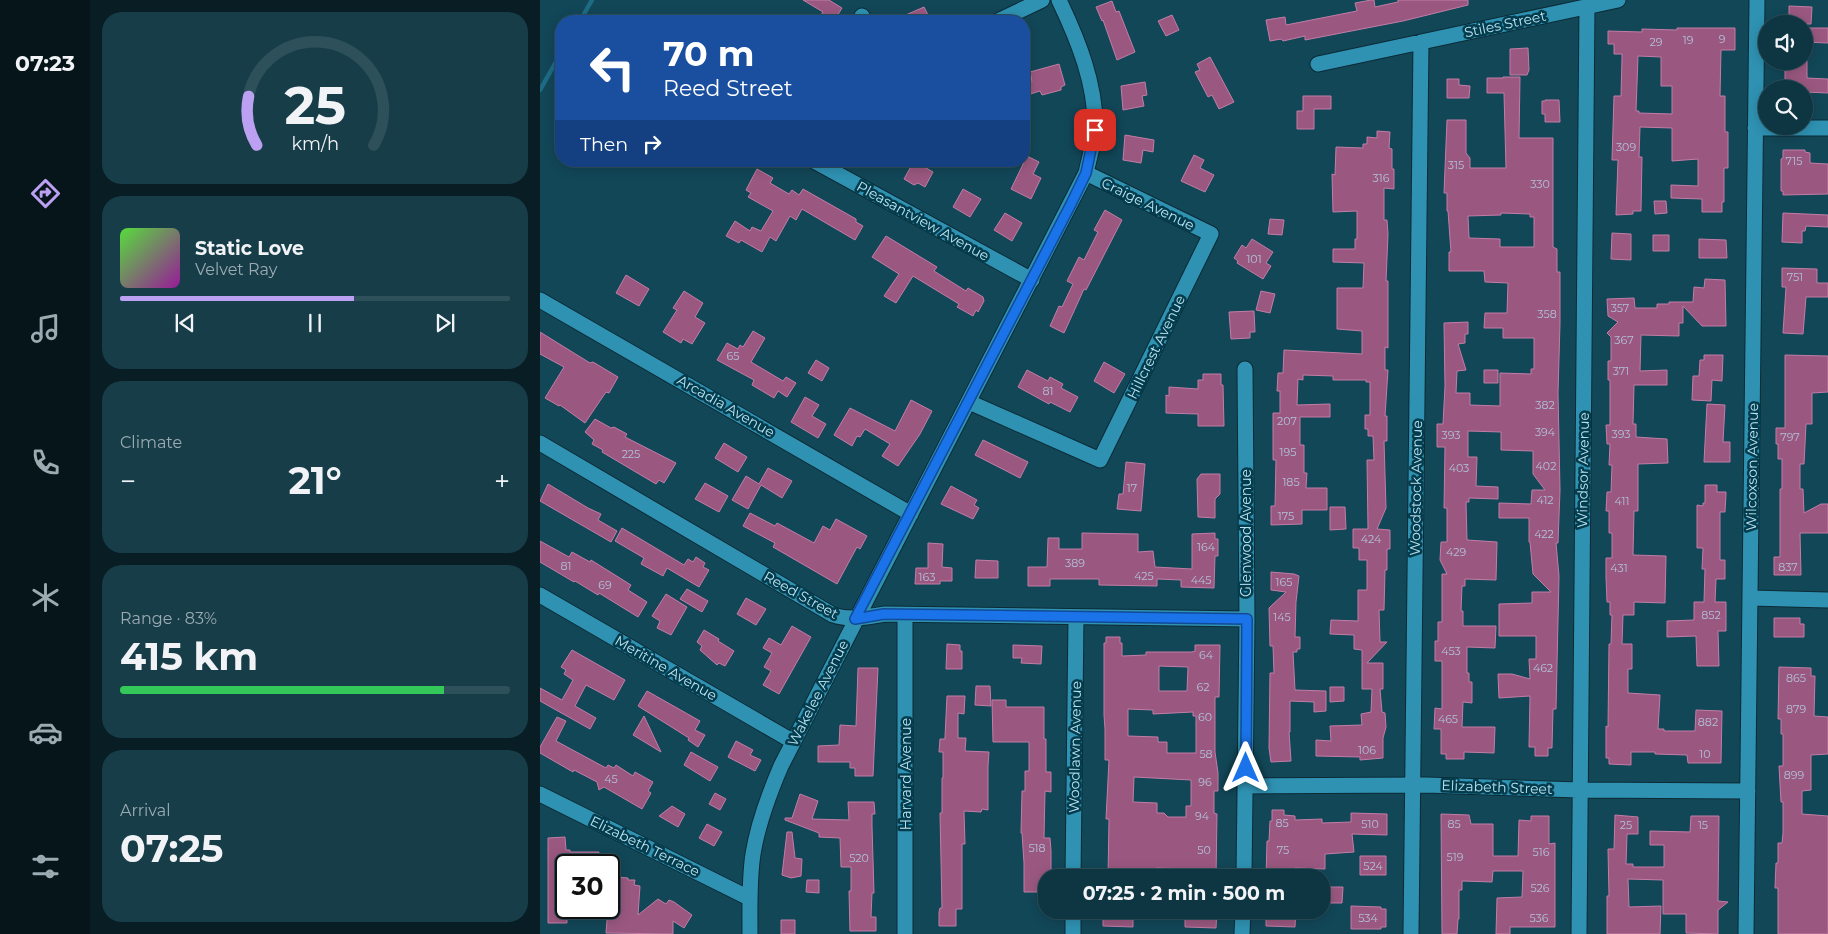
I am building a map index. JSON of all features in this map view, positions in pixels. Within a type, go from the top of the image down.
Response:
[{"type":"street","points":[[1011,15],[1042,0]]},
{"type":"street","name":"Wakelee Avenue","points":[[750,934],[749,898],[753,854],[771,791],[792,741],[1086,173],[1095,130],[1093,99],[1080,48],[1059,0]]},
{"type":"street","name":"Stiles Street","points":[[1318,64],[1618,0]]},
{"type":"street","name":"Wilcoxson Avenue","points":[[1746,934],[1757,0]]},
{"type":"street","name":"Windsor Avenue","points":[[1579,934],[1587,6]]},
{"type":"street","name":"Woodstock Avenue","points":[[1411,934],[1420,42]]},
{"type":"street","points":[[1755,128],[1828,128]]},
{"type":"street","name":"Pleasantview Avenue","points":[[825,167],[1032,280]]},
{"type":"street","name":"Craige Avenue","points":[[1086,173],[1211,234]]},
{"type":"street","name":"Hillcrest Avenue","points":[[969,402],[1100,460],[1211,234]]},
{"type":"street","name":"Arcadia Avenue","points":[[540,300],[911,514]]},
{"type":"street","name":"Glenwood Avenue","points":[[1244,869],[1247,619],[1246,369]]},
{"type":"street","name":"Reed Street","points":[[540,443],[833,615],[855,619],[884,614],[1247,619]]},
{"type":"street","name":"Meritine Avenue","points":[[540,595],[792,741]]},
{"type":"street","points":[[1750,598],[1828,600]]},
{"type":"street","name":"Harvard Avenue","points":[[905,615],[905,934]]},
{"type":"street","name":"Woodlawn Avenue","points":[[1073,869],[1076,617]]},
{"type":"street","name":"Elizabeth Street","points":[[1246,786],[1412,786],[1579,790],[1748,791]]},
{"type":"street","name":"Elizabeth Terrace","points":[[540,794],[749,898]]},
{"type":"street","points":[[1072,934],[1073,919]]},
{"type":"street","points":[[1242,934],[1243,919]]},
{"type":"building","points":[[803,0],[829,0],[842,8],[838,15],[821,15],[823,12]]},
{"type":"building","points":[[1374,0],[1375,7],[1398,2],[1398,0],[1468,0],[1468,5],[1403,21],[1305,40],[1305,36],[1283,41],[1281,39],[1270,41],[1266,20],[1285,17],[1286,25],[1357,11],[1355,3]]},
{"type":"building","points":[[1112,1],[1116,12],[1119,11],[1135,52],[1117,60],[1103,20],[1096,7]]},
{"type":"building","points":[[1789,6],[1812,7],[1812,15],[1789,15]]},
{"type":"building","points":[[924,7],[928,15],[906,15]]},
{"type":"building","points":[[1172,15],[1179,30],[1166,36],[1158,21]]},
{"type":"building","points":[[1677,28],[1735,28],[1735,50],[1721,50],[1720,96],[1725,96],[1725,132],[1728,132],[1728,168],[1724,168],[1724,202],[1722,202],[1722,212],[1702,212],[1702,199],[1671,198],[1671,185],[1698,186],[1698,159],[1672,161],[1672,128],[1640,127],[1639,157],[1642,157],[1641,211],[1633,211],[1633,214],[1616,215],[1618,160],[1612,160],[1614,96],[1621,96],[1622,54],[1614,54],[1614,44],[1608,44],[1608,31],[1642,32],[1642,29],[1677,30]],"holes":[[[1638,56],[1661,57],[1661,86],[1672,86],[1672,114],[1639,113],[1639,111],[1636,111]]]},
{"type":"building","points":[[1813,28],[1828,28],[1828,43],[1813,42]]},
{"type":"building","points":[[1528,48],[1529,70],[1527,75],[1510,75],[1510,49]]},
{"type":"building","points":[[1210,57],[1234,102],[1219,109],[1212,95],[1208,97],[1195,72],[1200,70],[1197,64]]},
{"type":"building","points":[[1059,64],[1065,85],[1061,87],[1061,90],[1042,95],[1040,91],[1030,94],[1030,82],[1032,81],[1030,72]]},
{"type":"building","points":[[1785,70],[1807,70],[1807,78],[1828,79],[1828,93],[1813,92],[1813,80],[1785,80]]},
{"type":"building","points":[[1520,77],[1519,138],[1553,138],[1553,247],[1557,249],[1557,272],[1560,272],[1558,393],[1560,490],[1558,543],[1556,543],[1559,576],[1556,709],[1553,709],[1552,748],[1548,748],[1548,756],[1535,756],[1535,747],[1529,747],[1530,696],[1499,698],[1498,674],[1512,674],[1530,679],[1529,659],[1536,659],[1536,636],[1499,636],[1499,604],[1532,603],[1532,592],[1551,592],[1533,574],[1529,542],[1529,518],[1499,518],[1499,503],[1531,504],[1532,490],[1545,490],[1533,474],[1533,451],[1501,450],[1501,432],[1468,431],[1468,457],[1477,457],[1476,486],[1498,487],[1498,499],[1469,498],[1469,502],[1466,502],[1467,540],[1497,542],[1496,580],[1465,579],[1465,586],[1462,586],[1461,611],[1463,611],[1463,626],[1496,626],[1495,648],[1467,647],[1467,673],[1469,673],[1469,682],[1472,682],[1472,703],[1463,702],[1462,727],[1495,727],[1494,753],[1464,752],[1464,759],[1446,759],[1446,754],[1441,754],[1441,729],[1434,729],[1435,708],[1442,709],[1442,661],[1435,661],[1435,641],[1438,641],[1438,622],[1442,622],[1442,574],[1447,574],[1440,560],[1441,542],[1447,542],[1447,508],[1444,508],[1445,447],[1437,447],[1437,424],[1443,424],[1445,386],[1444,323],[1468,322],[1468,334],[1465,334],[1465,343],[1458,344],[1466,370],[1457,371],[1456,393],[1470,393],[1470,405],[1500,406],[1500,373],[1531,374],[1531,369],[1534,369],[1534,338],[1503,338],[1503,328],[1484,328],[1485,313],[1507,313],[1508,283],[1485,282],[1484,271],[1449,271],[1449,252],[1451,252],[1447,193],[1444,193],[1447,120],[1466,120],[1466,153],[1470,158],[1470,168],[1506,168],[1504,93],[1487,93],[1487,78]],"holes":[[[1501,213],[1530,214],[1530,217],[1534,217],[1534,247],[1500,247],[1500,239],[1469,238],[1468,216],[1501,215]]]},
{"type":"building","points":[[1447,79],[1459,79],[1459,85],[1470,86],[1469,98],[1447,98]]},
{"type":"building","points":[[1145,82],[1147,95],[1142,96],[1144,106],[1123,110],[1121,86]]},
{"type":"building","points":[[1303,96],[1331,96],[1331,109],[1314,109],[1314,129],[1297,129],[1297,111],[1303,111]]},
{"type":"building","points":[[1559,100],[1560,122],[1545,122],[1545,114],[1542,114],[1542,101]]},
{"type":"building","points":[[1377,131],[1390,132],[1389,148],[1392,149],[1392,169],[1394,169],[1394,189],[1384,188],[1384,220],[1387,220],[1388,234],[1386,281],[1388,281],[1388,348],[1385,347],[1385,370],[1388,370],[1385,416],[1387,416],[1387,441],[1384,441],[1386,508],[1377,529],[1390,530],[1390,549],[1387,549],[1384,610],[1379,610],[1380,642],[1387,642],[1367,663],[1383,663],[1383,689],[1380,689],[1382,712],[1385,713],[1386,727],[1383,738],[1383,758],[1360,760],[1360,757],[1316,756],[1316,740],[1331,741],[1330,726],[1362,725],[1361,714],[1371,712],[1372,689],[1362,689],[1362,650],[1354,649],[1354,635],[1330,634],[1331,620],[1358,621],[1358,590],[1367,590],[1367,560],[1359,560],[1359,548],[1353,548],[1353,529],[1368,529],[1367,460],[1374,460],[1373,436],[1368,436],[1368,429],[1365,429],[1365,415],[1370,415],[1370,382],[1366,382],[1366,380],[1333,380],[1333,376],[1303,375],[1303,380],[1298,379],[1297,405],[1330,404],[1330,417],[1300,417],[1300,445],[1304,445],[1304,473],[1307,473],[1306,488],[1327,488],[1327,510],[1302,510],[1302,524],[1271,525],[1271,506],[1275,506],[1276,460],[1273,460],[1273,413],[1280,413],[1280,391],[1277,391],[1278,373],[1283,373],[1284,350],[1362,354],[1362,331],[1337,329],[1337,288],[1363,288],[1364,263],[1333,262],[1333,249],[1355,249],[1357,211],[1333,212],[1332,174],[1335,175],[1336,147],[1363,148],[1363,144],[1367,144],[1367,137],[1377,138]]},
{"type":"building","points":[[1125,135],[1154,140],[1153,152],[1143,150],[1141,163],[1123,160]]},
{"type":"building","points":[[1783,150],[1805,150],[1805,152],[1810,153],[1810,163],[1828,164],[1828,194],[1783,195],[1783,191],[1781,191],[1781,159],[1783,158]]},
{"type":"building","points":[[1194,155],[1204,160],[1200,168],[1214,175],[1205,192],[1181,181]]},
{"type":"building","points":[[1030,158],[1039,162],[1033,174],[1041,178],[1031,199],[1011,189],[1022,167],[1030,167]]},
{"type":"building","points":[[911,167],[924,167],[933,172],[925,187],[918,183],[914,185],[904,179]]},
{"type":"building","points":[[757,169],[773,178],[770,183],[789,194],[792,190],[799,195],[803,189],[856,219],[856,222],[863,226],[855,240],[802,209],[796,220],[790,216],[776,241],[770,237],[762,252],[741,240],[739,243],[726,236],[735,221],[750,231],[752,227],[761,231],[773,211],[748,197],[751,193],[746,190]]},
{"type":"building","points":[[963,189],[981,199],[970,217],[953,207]]},
{"type":"building","points":[[1654,201],[1666,201],[1667,213],[1655,214]]},
{"type":"building","points":[[1105,210],[1122,220],[1086,290],[1084,289],[1064,333],[1050,326],[1059,306],[1062,307],[1073,284],[1067,281],[1079,257],[1084,260],[1098,232],[1094,230]]},
{"type":"building","points":[[1005,213],[1022,223],[1012,241],[994,230]]},
{"type":"building","points":[[1783,213],[1828,215],[1828,227],[1806,226],[1805,231],[1802,231],[1802,243],[1782,242]]},
{"type":"building","points":[[1270,219],[1284,220],[1282,235],[1268,234]]},
{"type":"building","points":[[1612,233],[1631,234],[1631,260],[1611,259]]},
{"type":"building","points":[[1653,235],[1669,235],[1669,251],[1653,251]]},
{"type":"building","points":[[886,236],[937,267],[934,271],[966,291],[968,288],[983,297],[984,301],[978,312],[976,310],[973,316],[957,307],[959,304],[913,276],[896,303],[884,296],[899,274],[872,257]]},
{"type":"building","points":[[1252,239],[1273,252],[1266,263],[1271,266],[1263,279],[1237,263],[1238,261],[1234,258],[1242,245],[1246,248]]},
{"type":"building","points":[[1699,239],[1726,240],[1727,258],[1699,258]]},
{"type":"building","points":[[1782,268],[1817,269],[1817,283],[1828,283],[1828,297],[1806,297],[1803,334],[1783,333],[1786,287],[1782,287]]},
{"type":"building","points":[[626,275],[649,289],[639,306],[616,293]]},
{"type":"building","points":[[1705,279],[1725,280],[1726,326],[1702,326],[1683,306],[1683,323],[1679,323],[1679,336],[1641,335],[1640,371],[1667,370],[1667,385],[1634,385],[1633,424],[1636,424],[1636,437],[1667,439],[1668,463],[1638,464],[1638,511],[1634,511],[1633,555],[1666,556],[1665,603],[1634,602],[1634,615],[1623,615],[1622,644],[1632,644],[1632,669],[1628,669],[1628,693],[1660,695],[1658,729],[1664,729],[1664,731],[1695,731],[1696,710],[1722,711],[1721,763],[1688,763],[1687,755],[1631,752],[1631,765],[1609,764],[1609,758],[1606,758],[1606,726],[1608,727],[1609,644],[1611,644],[1612,615],[1610,615],[1610,602],[1607,602],[1606,558],[1612,558],[1612,533],[1609,533],[1609,511],[1606,511],[1607,492],[1611,492],[1612,465],[1609,465],[1610,444],[1607,444],[1606,425],[1610,425],[1608,361],[1611,361],[1611,337],[1607,333],[1618,322],[1608,316],[1607,299],[1634,298],[1635,308],[1657,308],[1657,304],[1669,304],[1669,302],[1693,302],[1694,287],[1704,288]]},
{"type":"building","points":[[684,291],[703,303],[695,317],[705,323],[692,344],[683,339],[681,343],[663,332],[677,310],[673,308]]},
{"type":"building","points":[[1261,291],[1275,294],[1270,313],[1256,310]]},
{"type":"building","points":[[1254,311],[1255,332],[1250,332],[1250,338],[1231,339],[1229,312]]},
{"type":"building","points":[[753,331],[765,338],[751,362],[783,381],[786,377],[796,383],[787,397],[778,391],[774,398],[752,385],[754,380],[717,360],[727,343],[738,349],[740,345],[743,347]]},
{"type":"building","points":[[540,332],[590,363],[593,362],[618,377],[609,393],[606,392],[585,423],[560,405],[545,398],[564,367],[540,354]]},
{"type":"building","points":[[1704,355],[1723,355],[1722,381],[1712,380],[1711,401],[1692,400],[1693,376],[1699,376],[1700,360],[1704,360]]},
{"type":"building","points":[[1785,355],[1828,356],[1828,392],[1812,393],[1812,424],[1806,424],[1804,464],[1800,464],[1800,489],[1803,489],[1804,513],[1821,504],[1828,504],[1828,533],[1800,533],[1801,575],[1774,575],[1774,557],[1780,557],[1780,489],[1782,489],[1782,459],[1778,459],[1776,428],[1785,428]]},
{"type":"building","points":[[816,360],[829,368],[822,381],[808,373]]},
{"type":"building","points":[[1104,362],[1125,374],[1114,393],[1094,381]]},
{"type":"building","points":[[1027,370],[1048,381],[1050,377],[1063,384],[1061,388],[1078,397],[1070,412],[1050,402],[1049,404],[1018,387]]},
{"type":"building","points":[[1484,370],[1498,370],[1498,383],[1484,383]]},
{"type":"building","points":[[1203,374],[1221,374],[1224,426],[1198,426],[1198,414],[1166,413],[1166,395],[1169,396],[1169,387],[1198,389],[1198,380],[1203,380]]},
{"type":"building","points":[[805,397],[819,405],[812,416],[826,424],[818,438],[791,422]]},
{"type":"building","points":[[911,400],[932,411],[920,434],[898,466],[882,456],[890,444],[865,429],[860,437],[857,436],[852,446],[834,435],[850,408],[895,431]]},
{"type":"building","points":[[1707,404],[1725,405],[1723,442],[1730,442],[1730,462],[1704,462]]},
{"type":"building","points":[[595,419],[627,434],[625,437],[676,463],[664,483],[659,480],[656,484],[592,444],[594,440],[585,432]]},
{"type":"building","points":[[983,440],[1028,462],[1020,478],[975,455]]},
{"type":"building","points":[[724,443],[747,457],[738,472],[715,458]]},
{"type":"building","points":[[1126,462],[1145,464],[1141,511],[1117,509],[1119,494],[1123,494]]},
{"type":"building","points":[[768,468],[792,481],[782,498],[761,485],[748,509],[732,500],[746,476],[759,484]]},
{"type":"building","points":[[1201,474],[1220,474],[1220,494],[1215,499],[1215,518],[1198,517],[1197,479]]},
{"type":"building","points":[[705,483],[728,496],[719,512],[695,499]]},
{"type":"building","points":[[548,484],[601,514],[598,520],[617,531],[611,542],[540,501]]},
{"type":"building","points":[[1705,485],[1717,485],[1717,492],[1726,492],[1725,512],[1720,512],[1720,560],[1725,560],[1725,579],[1716,579],[1715,602],[1726,602],[1726,631],[1718,631],[1719,666],[1697,666],[1696,636],[1667,637],[1667,621],[1694,620],[1694,602],[1704,602],[1705,569],[1702,569],[1703,548],[1697,548],[1697,505],[1703,506],[1703,503],[1705,503]]},
{"type":"building","points":[[951,486],[977,500],[974,505],[979,508],[973,519],[941,504]]},
{"type":"building","points":[[1330,507],[1345,507],[1346,529],[1330,530]]},
{"type":"building","points":[[750,513],[775,526],[777,523],[814,543],[823,526],[830,530],[836,519],[867,536],[860,549],[857,547],[837,584],[773,547],[775,543],[743,526]]},
{"type":"building","points":[[622,528],[684,565],[688,559],[693,562],[696,557],[705,563],[703,567],[709,570],[699,587],[667,568],[663,576],[641,564],[644,558],[615,541]]},
{"type":"building","points":[[1082,533],[1138,534],[1138,552],[1153,551],[1155,567],[1192,569],[1192,534],[1215,533],[1215,539],[1218,539],[1218,556],[1215,556],[1214,588],[1181,587],[1181,580],[1157,579],[1157,586],[1099,585],[1099,579],[1050,579],[1050,586],[1028,586],[1028,567],[1047,567],[1048,538],[1059,538],[1059,549],[1082,549]]},
{"type":"building","points":[[540,541],[569,557],[572,552],[590,562],[591,560],[631,585],[628,590],[647,602],[638,617],[599,593],[598,595],[540,562]]},
{"type":"building","points":[[928,543],[943,544],[942,567],[952,568],[952,581],[940,581],[940,584],[915,584],[916,568],[928,568]]},
{"type":"building","points":[[976,560],[998,561],[998,578],[975,578]]},
{"type":"building","points":[[1271,572],[1299,576],[1295,637],[1300,637],[1300,649],[1297,649],[1297,652],[1293,652],[1295,690],[1326,691],[1326,711],[1314,712],[1314,702],[1290,701],[1289,732],[1291,761],[1271,762],[1269,748],[1270,673],[1274,673],[1273,646],[1270,646],[1269,608],[1286,592],[1271,590]]},
{"type":"building","points":[[687,589],[708,601],[702,612],[680,599]]},
{"type":"building","points":[[666,594],[687,607],[671,635],[657,628],[660,621],[652,616]]},
{"type":"building","points":[[746,598],[766,609],[756,625],[737,614]]},
{"type":"building","points":[[1774,618],[1800,618],[1800,624],[1804,624],[1804,637],[1774,637]]},
{"type":"building","points":[[792,626],[811,637],[779,694],[763,685],[771,671],[764,667],[772,653],[763,648],[769,638],[781,645]]},
{"type":"building","points":[[704,630],[734,651],[725,666],[719,663],[717,665],[700,650],[702,646],[697,642]]},
{"type":"building","points":[[1106,637],[1120,637],[1122,656],[1146,655],[1146,652],[1192,652],[1195,651],[1195,645],[1220,645],[1219,697],[1215,697],[1215,752],[1218,773],[1218,791],[1214,791],[1214,813],[1217,814],[1216,869],[1108,869],[1109,819],[1106,819],[1109,760],[1105,760],[1104,643],[1106,643]],"holes":[[[1159,666],[1188,667],[1187,691],[1159,691]],[[1128,709],[1153,710],[1153,714],[1193,712],[1193,716],[1196,716],[1196,753],[1167,753],[1167,742],[1158,742],[1158,737],[1128,736]],[[1134,777],[1191,780],[1191,806],[1186,806],[1186,817],[1168,817],[1164,813],[1157,813],[1157,803],[1133,802]]]},
{"type":"building","points":[[947,644],[960,645],[962,669],[946,669]]},
{"type":"building","points":[[1013,645],[1042,646],[1041,664],[1021,663],[1022,658],[1013,658]]},
{"type":"building","points":[[572,650],[625,680],[614,700],[586,685],[575,706],[596,718],[590,729],[540,701],[540,688],[562,700],[573,680],[564,674],[566,670],[561,667]]},
{"type":"building","points":[[1779,667],[1811,668],[1811,676],[1815,676],[1814,716],[1828,717],[1828,754],[1811,755],[1811,790],[1802,791],[1802,814],[1828,816],[1828,934],[1778,934],[1778,888],[1775,888],[1776,863],[1778,863],[1778,843],[1782,843],[1783,833],[1783,802],[1781,802],[1779,766],[1783,766],[1783,734],[1781,734],[1781,719],[1778,719]]},
{"type":"building","points":[[858,668],[878,668],[873,776],[855,776],[855,768],[850,768],[850,762],[818,762],[818,746],[839,745],[840,725],[856,726]]},
{"type":"building","points":[[976,686],[990,686],[991,706],[975,705]]},
{"type":"building","points":[[1330,687],[1344,687],[1344,701],[1330,702]]},
{"type":"building","points":[[647,691],[700,721],[695,730],[705,735],[698,747],[688,740],[689,738],[638,706]]},
{"type":"building","points":[[947,696],[965,696],[964,714],[958,713],[958,738],[966,738],[965,751],[989,752],[988,810],[982,809],[981,812],[964,811],[965,844],[962,844],[962,909],[956,909],[956,926],[939,926],[939,912],[940,908],[942,908],[940,813],[942,813],[943,752],[939,752],[940,739],[945,739]]},
{"type":"building","points":[[992,700],[1006,700],[1006,707],[1044,707],[1046,772],[1051,772],[1051,792],[1045,791],[1044,838],[1050,838],[1051,869],[1038,869],[1038,892],[1024,892],[1021,833],[1022,791],[1025,791],[1025,771],[1029,771],[1029,742],[993,742]]},
{"type":"building","points":[[644,716],[661,752],[633,735]]},
{"type":"building","points":[[557,717],[566,721],[556,741],[606,768],[608,765],[614,768],[616,765],[633,776],[635,772],[653,782],[648,791],[651,793],[642,809],[604,787],[599,790],[597,782],[574,770],[573,772],[540,753],[540,747]]},
{"type":"building","points":[[736,741],[753,750],[750,755],[761,760],[755,771],[728,757]]},
{"type":"building","points":[[691,752],[718,767],[710,781],[684,765]]},
{"type":"building","points":[[715,793],[726,799],[720,810],[709,804]]},
{"type":"building","points":[[800,794],[818,801],[812,819],[849,820],[848,802],[874,802],[875,814],[872,814],[872,826],[874,893],[872,893],[871,917],[876,917],[876,931],[850,931],[849,891],[851,891],[851,867],[841,867],[840,838],[819,837],[819,833],[785,820],[785,818],[792,818]]},
{"type":"building","points":[[672,806],[685,814],[678,827],[659,816]]},
{"type":"building","points":[[1272,810],[1284,810],[1284,815],[1295,816],[1295,820],[1322,819],[1322,823],[1351,822],[1351,813],[1387,814],[1387,835],[1352,834],[1354,852],[1325,854],[1325,869],[1266,869],[1267,841],[1269,841],[1270,821],[1272,821]]},
{"type":"building","points":[[1441,814],[1469,815],[1471,824],[1493,824],[1493,856],[1518,856],[1519,820],[1531,821],[1531,816],[1549,816],[1549,844],[1555,843],[1555,927],[1510,927],[1510,934],[1496,934],[1497,898],[1522,897],[1523,871],[1493,871],[1492,882],[1462,881],[1462,890],[1459,890],[1457,934],[1442,934]]},
{"type":"building","points":[[1615,815],[1638,817],[1638,834],[1627,834],[1626,864],[1633,864],[1633,867],[1664,867],[1664,845],[1650,845],[1650,831],[1690,832],[1691,816],[1719,816],[1718,901],[1728,902],[1718,910],[1718,934],[1686,933],[1686,914],[1663,914],[1663,880],[1628,879],[1629,907],[1661,906],[1660,934],[1607,934],[1607,896],[1609,896],[1608,849],[1614,849]]},
{"type":"building","points":[[707,824],[722,832],[714,846],[699,838]]},
{"type":"building","points":[[787,832],[792,832],[795,858],[802,859],[801,876],[791,878],[782,875]]},
{"type":"building","points":[[565,837],[566,850],[570,850],[570,852],[599,852],[599,854],[555,854],[555,919],[567,919],[567,923],[548,923],[548,838]]},
{"type":"building","points":[[1360,856],[1386,856],[1386,875],[1360,875]]},
{"type":"building","points":[[620,877],[635,880],[634,885],[640,886],[638,915],[658,899],[666,904],[669,900],[674,902],[692,915],[684,928],[673,921],[673,934],[606,933],[607,919],[620,919]]},
{"type":"building","points":[[807,880],[819,880],[819,893],[806,892]]},
{"type":"building","points":[[1330,887],[1343,887],[1342,903],[1330,903]]},
{"type":"building","points":[[1351,906],[1381,907],[1381,909],[1386,909],[1386,927],[1381,927],[1381,929],[1351,929]]},
{"type":"building","points":[[1103,919],[1133,919],[1133,927],[1103,926]]},
{"type":"building","points":[[1185,919],[1216,919],[1216,928],[1185,927]]},
{"type":"building","points":[[1266,919],[1295,919],[1295,927],[1266,926]]},
{"type":"building","points":[[781,920],[795,920],[795,934],[781,934]]},
{"type":"waterway","points":[[583,15],[592,0]]},
{"type":"waterway","points":[[540,90],[555,64]]},
{"type":"route","points":[[1095,130],[1086,173],[1071,204],[855,619],[884,614],[1247,619],[1246,768]]}]
